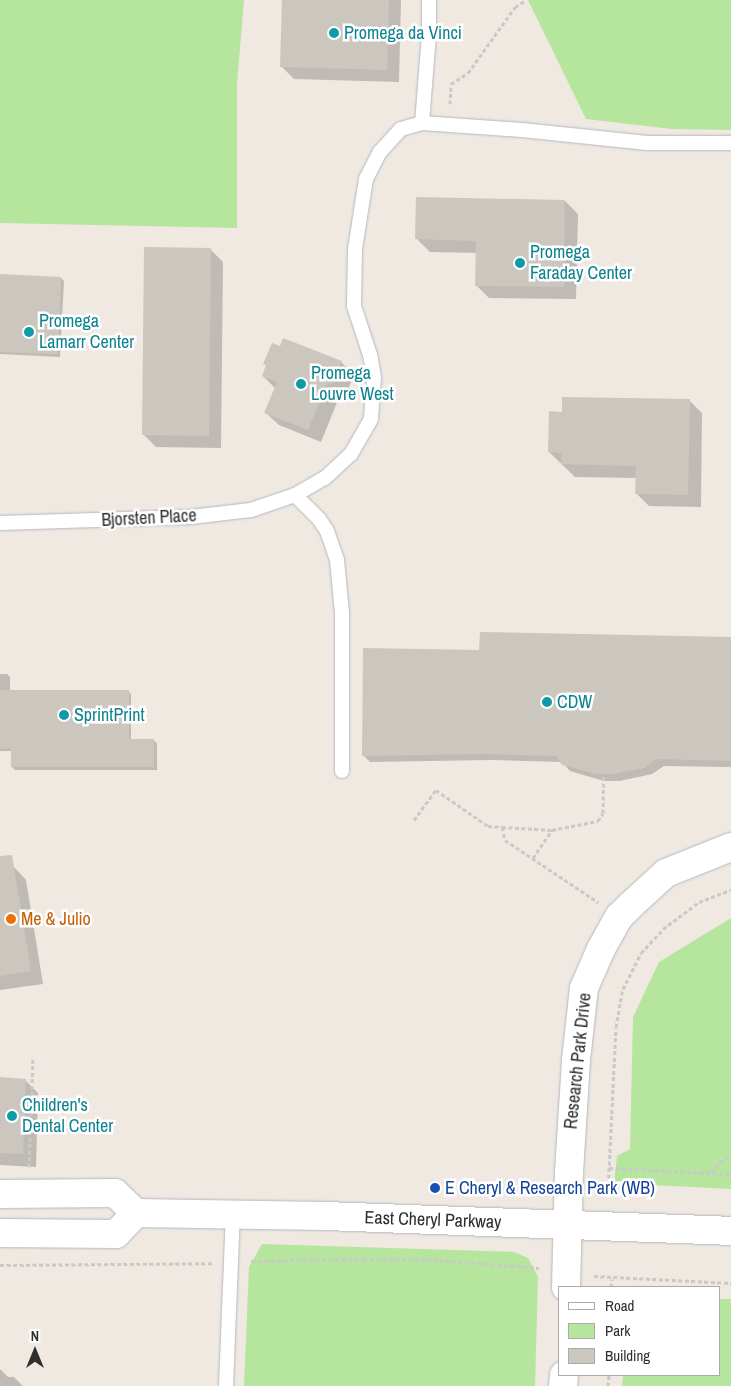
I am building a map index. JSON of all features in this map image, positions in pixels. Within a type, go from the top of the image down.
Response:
[{"type":"street","name":"Research Park Drive","points":[[578,1281],[567,1224],[576,1060],[584,988],[601,949],[619,917],[666,873],[731,847]]},
{"type":"street","points":[[0,1194],[115,1193],[136,1213],[116,1234],[0,1233]]},
{"type":"street","name":"East Cheryl Parkway","points":[[136,1213],[567,1224],[731,1231]]},
{"type":"lane","points":[[429,0],[429,35],[422,123],[647,143],[731,144]]},
{"type":"lane","name":"Bjorsten Place","points":[[0,523],[191,517],[251,510],[295,495],[325,478],[351,454],[371,419],[374,377],[370,355],[354,306],[355,249],[366,179],[380,152],[402,129],[422,123]]},
{"type":"lane","points":[[295,495],[319,519],[327,531],[337,560],[342,612],[342,771]]},
{"type":"lane","points":[[226,1386],[233,1214]]},
{"type":"path","points":[[448,125],[451,84],[468,73],[515,7],[526,0]]},
{"type":"path","points":[[414,820],[436,790],[488,826],[552,830],[598,821],[603,813],[604,774]]},
{"type":"path","points":[[502,827],[505,840],[619,917]]},
{"type":"path","points":[[533,858],[552,830]]},
{"type":"path","points":[[608,1191],[616,1027],[623,989],[641,953],[663,929],[699,902],[731,890]]},
{"type":"path","points":[[29,1168],[33,1056]]},
{"type":"path","points":[[710,1172],[731,1153]]},
{"type":"path","points":[[609,1168],[731,1174]]},
{"type":"path","points":[[259,1261],[439,1260],[540,1268]]},
{"type":"path","points":[[0,1265],[200,1263]]},
{"type":"path","points":[[611,1286],[612,1279]]},
{"type":"path","points":[[578,1281],[612,1279],[731,1283]]},
{"type":"green space","points":[[0,0],[244,0],[237,84],[237,228],[0,223]]},
{"type":"green space","points":[[528,0],[731,0],[731,130],[672,129],[586,119]]},
{"type":"green space","points":[[731,918],[731,1189],[614,1183],[617,1156],[630,1149],[633,1017],[659,962]]},
{"type":"green space","points":[[262,1244],[514,1252],[528,1258],[538,1277],[535,1386],[244,1386],[249,1267]]},
{"type":"green space","points":[[721,1299],[731,1299],[731,1386],[622,1386],[623,1376],[721,1376]]},
{"type":"building","name":"Promega da Vinci","points":[[282,0],[389,0],[387,70],[280,67]]},
{"type":"building","name":"Promega Faraday Center","points":[[416,197],[565,200],[564,287],[475,286],[476,241],[415,239]]},
{"type":"building","points":[[144,247],[211,248],[209,436],[142,435]]},
{"type":"building","name":"Promega Lamarr Center","points":[[0,274],[61,277],[58,354],[0,352]]},
{"type":"building","name":"Promega Louvre West","points":[[283,338],[342,361],[332,384],[327,383],[308,430],[264,413],[277,382],[262,376],[266,365],[263,364],[272,343],[280,346]]},
{"type":"building","points":[[562,397],[690,399],[688,495],[635,494],[636,466],[561,464],[562,453],[548,452],[549,411],[562,412]]},
{"type":"building","name":"CDW","points":[[480,632],[731,637],[731,761],[656,759],[645,768],[612,774],[597,774],[562,765],[556,756],[483,754],[362,756],[363,648],[479,650]]},
{"type":"building","name":"SprintPrint","points":[[0,690],[129,690],[129,739],[154,739],[154,767],[11,767],[11,748],[0,749]]},
{"type":"building","name":"Me & Julio","points":[[12,855],[31,971],[0,976],[0,856]]},
{"type":"building","name":"Children's Dental Center","points":[[0,1077],[26,1079],[23,1154],[0,1153]]},
{"type":"place","name":"Promega da Vinci","points":[[334,33]]},
{"type":"place","name":"Promega Faraday Center","points":[[520,263]]},
{"type":"place","name":"Promega Lamarr Center","points":[[29,332]]},
{"type":"place","name":"Promega Louvre West","points":[[301,384]]},
{"type":"place","name":"CDW","points":[[547,702]]},
{"type":"place","name":"SprintPrint","points":[[64,715]]},
{"type":"place","name":"Me & Julio","points":[[11,919]]},
{"type":"place","name":"Children's Dental Center","points":[[12,1116]]},
{"type":"place","name":"E Cheryl & Research Park (WB)","points":[[435,1188]]}]
